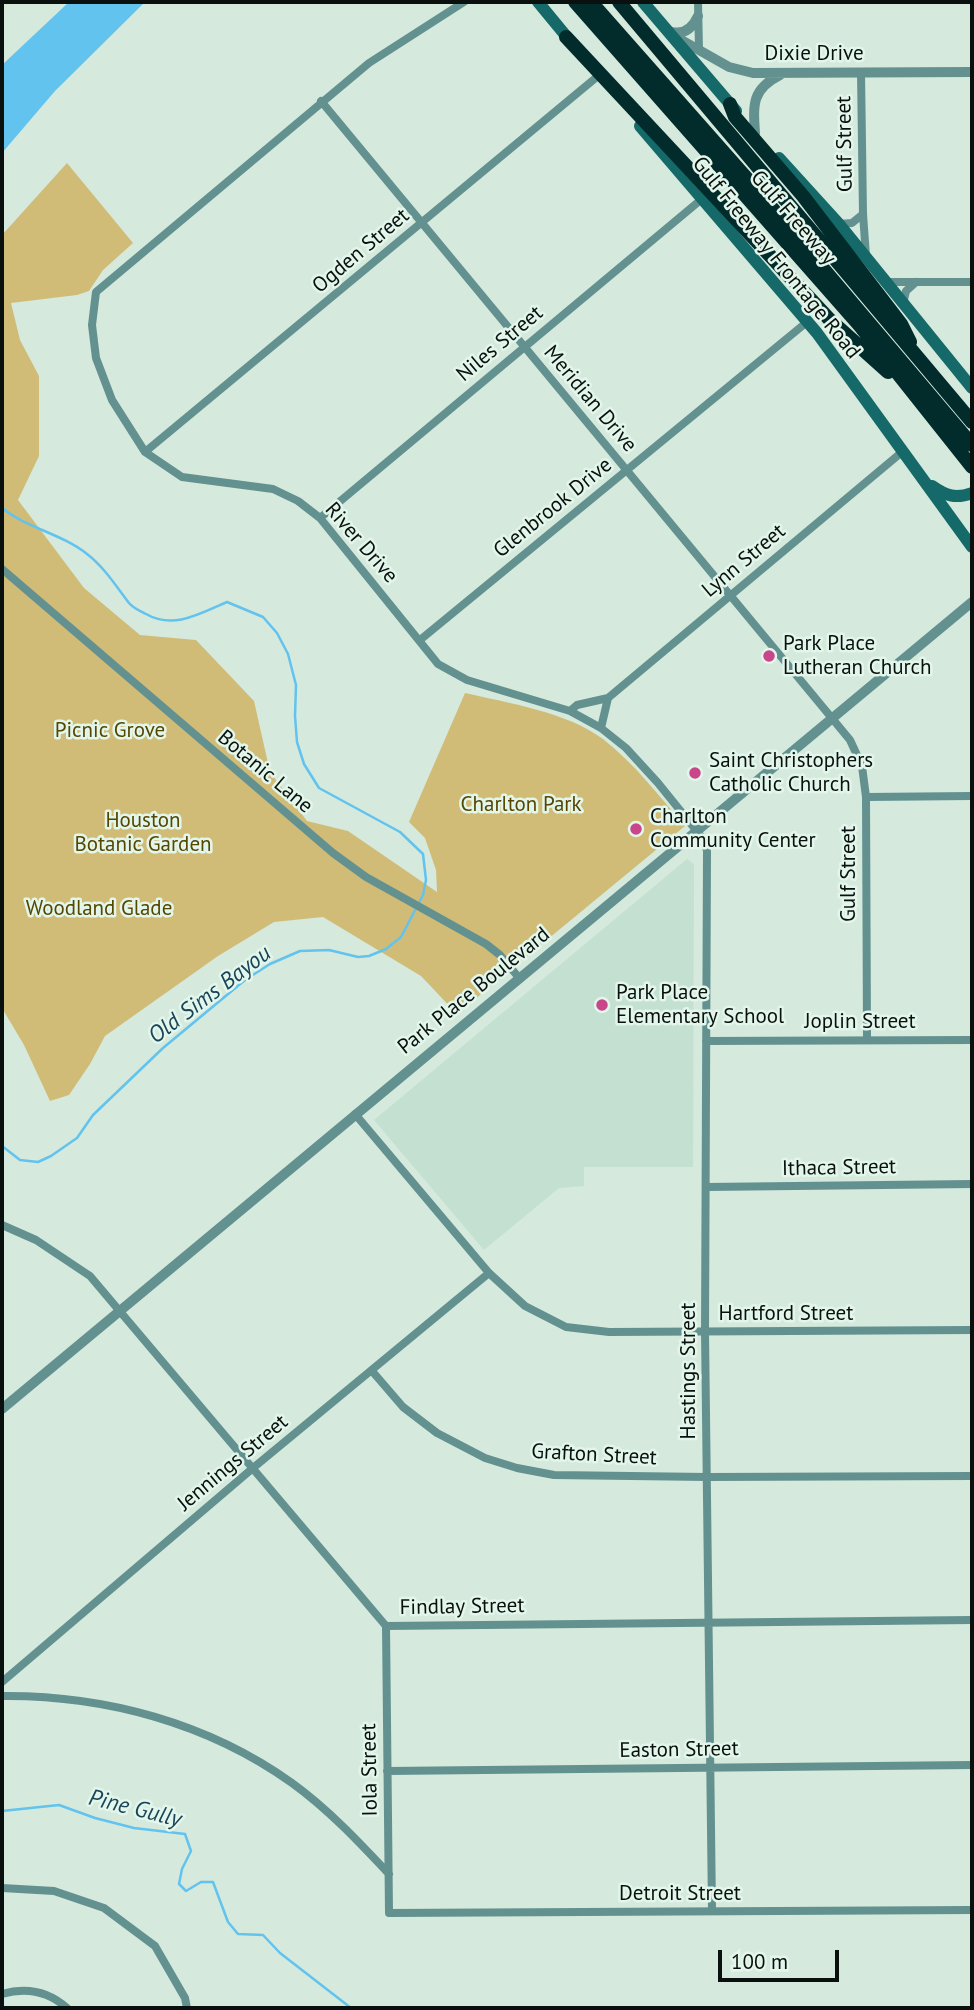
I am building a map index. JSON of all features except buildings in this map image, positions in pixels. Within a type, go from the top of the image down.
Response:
[{"type":"highway","name":"Gulf Freeway","points":[[575,2],[860,326],[913,393],[966,445]]},
{"type":"highway","name":"Gulf Freeway","points":[[592,2],[756,189],[966,445],[972,467]]},
{"type":"highway","name":"Gulf Freeway","points":[[619,2],[972,422]]},
{"type":"highway","points":[[566,37],[830,320],[913,393]]},
{"type":"highway","points":[[730,104],[735,117],[803,196],[901,324],[920,362]]},
{"type":"main road","name":"Gulf Freeway Frontage Road","points":[[538,2],[817,333],[972,547]]},
{"type":"main road","points":[[643,2],[755,133],[839,224],[972,388]]},
{"type":"main road","points":[[923,480],[949,497],[972,493]]},
{"type":"street","name":"River Drive","points":[[464,2],[369,63],[96,292],[92,325],[96,358],[113,400],[145,452],[182,477],[273,489],[298,501],[320,517],[438,664],[467,680],[570,711],[601,728],[635,758],[698,832]]},
{"type":"street","points":[[698,2],[699,50]]},
{"type":"street","points":[[667,31],[684,32],[694,24],[698,16]]},
{"type":"street","name":"Dixie Drive","points":[[667,31],[729,67],[742,71],[972,72]]},
{"type":"street","points":[[755,133],[753,114],[756,96],[769,81],[783,73]]},
{"type":"street","name":"Gulf Street","points":[[861,73],[864,249],[867,257]]},
{"type":"street","name":"Ogden Street","points":[[145,452],[598,76]]},
{"type":"street","name":"Meridian Drive","points":[[321,102],[833,718]]},
{"type":"street","name":"Niles Street","points":[[320,517],[703,198]]},
{"type":"street","name":"Gulf Street","points":[[839,224],[852,223],[863,214]]},
{"type":"street","points":[[886,282],[972,282]]},
{"type":"street","points":[[903,304],[906,291],[916,282]]},
{"type":"street","name":"Glenbrook Drive","points":[[420,640],[807,322]]},
{"type":"street","name":"Lynn Street","points":[[570,711],[577,705],[608,698],[902,452]]},
{"type":"street","name":"Botanic Lane","points":[[2,569],[333,853],[366,877],[500,955],[520,979]]},
{"type":"street","name":"Park Place Boulevard","points":[[2,1409],[972,604]]},
{"type":"street","points":[[601,728],[608,698]]},
{"type":"street","name":"Gulf Street","points":[[833,718],[857,752],[866,797],[867,1039]]},
{"type":"street","points":[[866,797],[972,796]]},
{"type":"street","name":"Hastings Street","points":[[698,832],[707,851],[705,1332],[712,1911]]},
{"type":"street","name":"Joplin Street","points":[[706,1041],[972,1040]]},
{"type":"street","name":"Hartford Street","points":[[355,1114],[488,1273],[525,1306],[566,1327],[609,1332],[972,1330]]},
{"type":"street","name":"Ithaca Street","points":[[706,1187],[972,1184]]},
{"type":"street","name":"Findlay Street","points":[[2,1225],[36,1240],[90,1276],[386,1626],[972,1620]]},
{"type":"street","name":"Jennings Street","points":[[2,1682],[253,1468],[488,1273]]},
{"type":"street","name":"Grafton Street","points":[[372,1371],[411,1413],[437,1433],[485,1458],[554,1475],[972,1476]]},
{"type":"street","name":"Iola Street","points":[[386,1626],[389,1913]]},
{"type":"street","points":[[2,1696],[41,1696],[106,1704],[185,1727],[221,1742],[293,1783],[328,1812],[390,1874]]},
{"type":"street","name":"Easton Street","points":[[387,1771],[972,1765]]},
{"type":"street","points":[[2,1888],[54,1891],[104,1908],[155,1946],[185,1998],[187,2008]]},
{"type":"street","name":"Detroit Street","points":[[389,1913],[972,1910]]},
{"type":"street","points":[[2,1994],[22,1989],[55,1997],[67,2008]]},
{"type":"shaded area","name":"Park Place Elementary School","points":[[687,859],[694,864],[693,1167],[584,1167],[584,1186],[559,1188],[484,1250],[374,1120]]},
{"type":"green space","name":"Houston Botanic Garden","points":[[67,163],[133,243],[103,270],[89,291],[77,295],[11,303],[20,340],[39,376],[39,456],[18,500],[84,588],[140,635],[196,640],[254,701],[270,772],[307,821],[348,831],[437,892],[436,870],[425,838],[409,822],[465,693],[555,715],[603,739],[626,759],[685,826],[457,1014],[421,976],[323,917],[274,922],[218,956],[105,1036],[69,1095],[50,1101],[24,1045],[2,1008],[2,235]]},
{"type":"water","points":[[69,2],[145,2],[55,91],[2,153],[2,65]]},
{"type":"waterway","name":"Old Sims Bayou","points":[[2,508],[87,554],[131,605],[156,619],[187,618],[227,602],[263,617],[277,633],[288,654],[296,685],[297,742],[304,764],[319,788],[400,832],[423,854],[426,880],[423,895],[401,937],[386,949],[358,957],[329,950],[300,951],[270,964],[245,980],[163,1048],[93,1115],[77,1138],[51,1156],[38,1162],[20,1160],[2,1146]]},
{"type":"waterway","name":"Pine Gully","points":[[2,1811],[59,1805],[134,1828],[185,1834],[191,1851],[182,1869],[179,1884],[186,1891],[201,1882],[213,1882],[228,1922],[238,1934],[263,1935],[280,1953],[351,2008]]},
{"type":"place","name":"Park Place Lutheran Church","points":[[769,656]]},
{"type":"place","name":"Saint Christophers Catholic Church","points":[[695,773]]},
{"type":"place","name":"Charlton Community Center","points":[[636,829]]},
{"type":"place","name":"Park Place Elementary School","points":[[602,1005]]},
{"type":"park label","name":"Picnic Grove","points":[[110,731]]},
{"type":"park label","name":"Charlton Park","points":[[521,805]]},
{"type":"park label","name":"Woodland Glade","points":[[99,909]]}]
